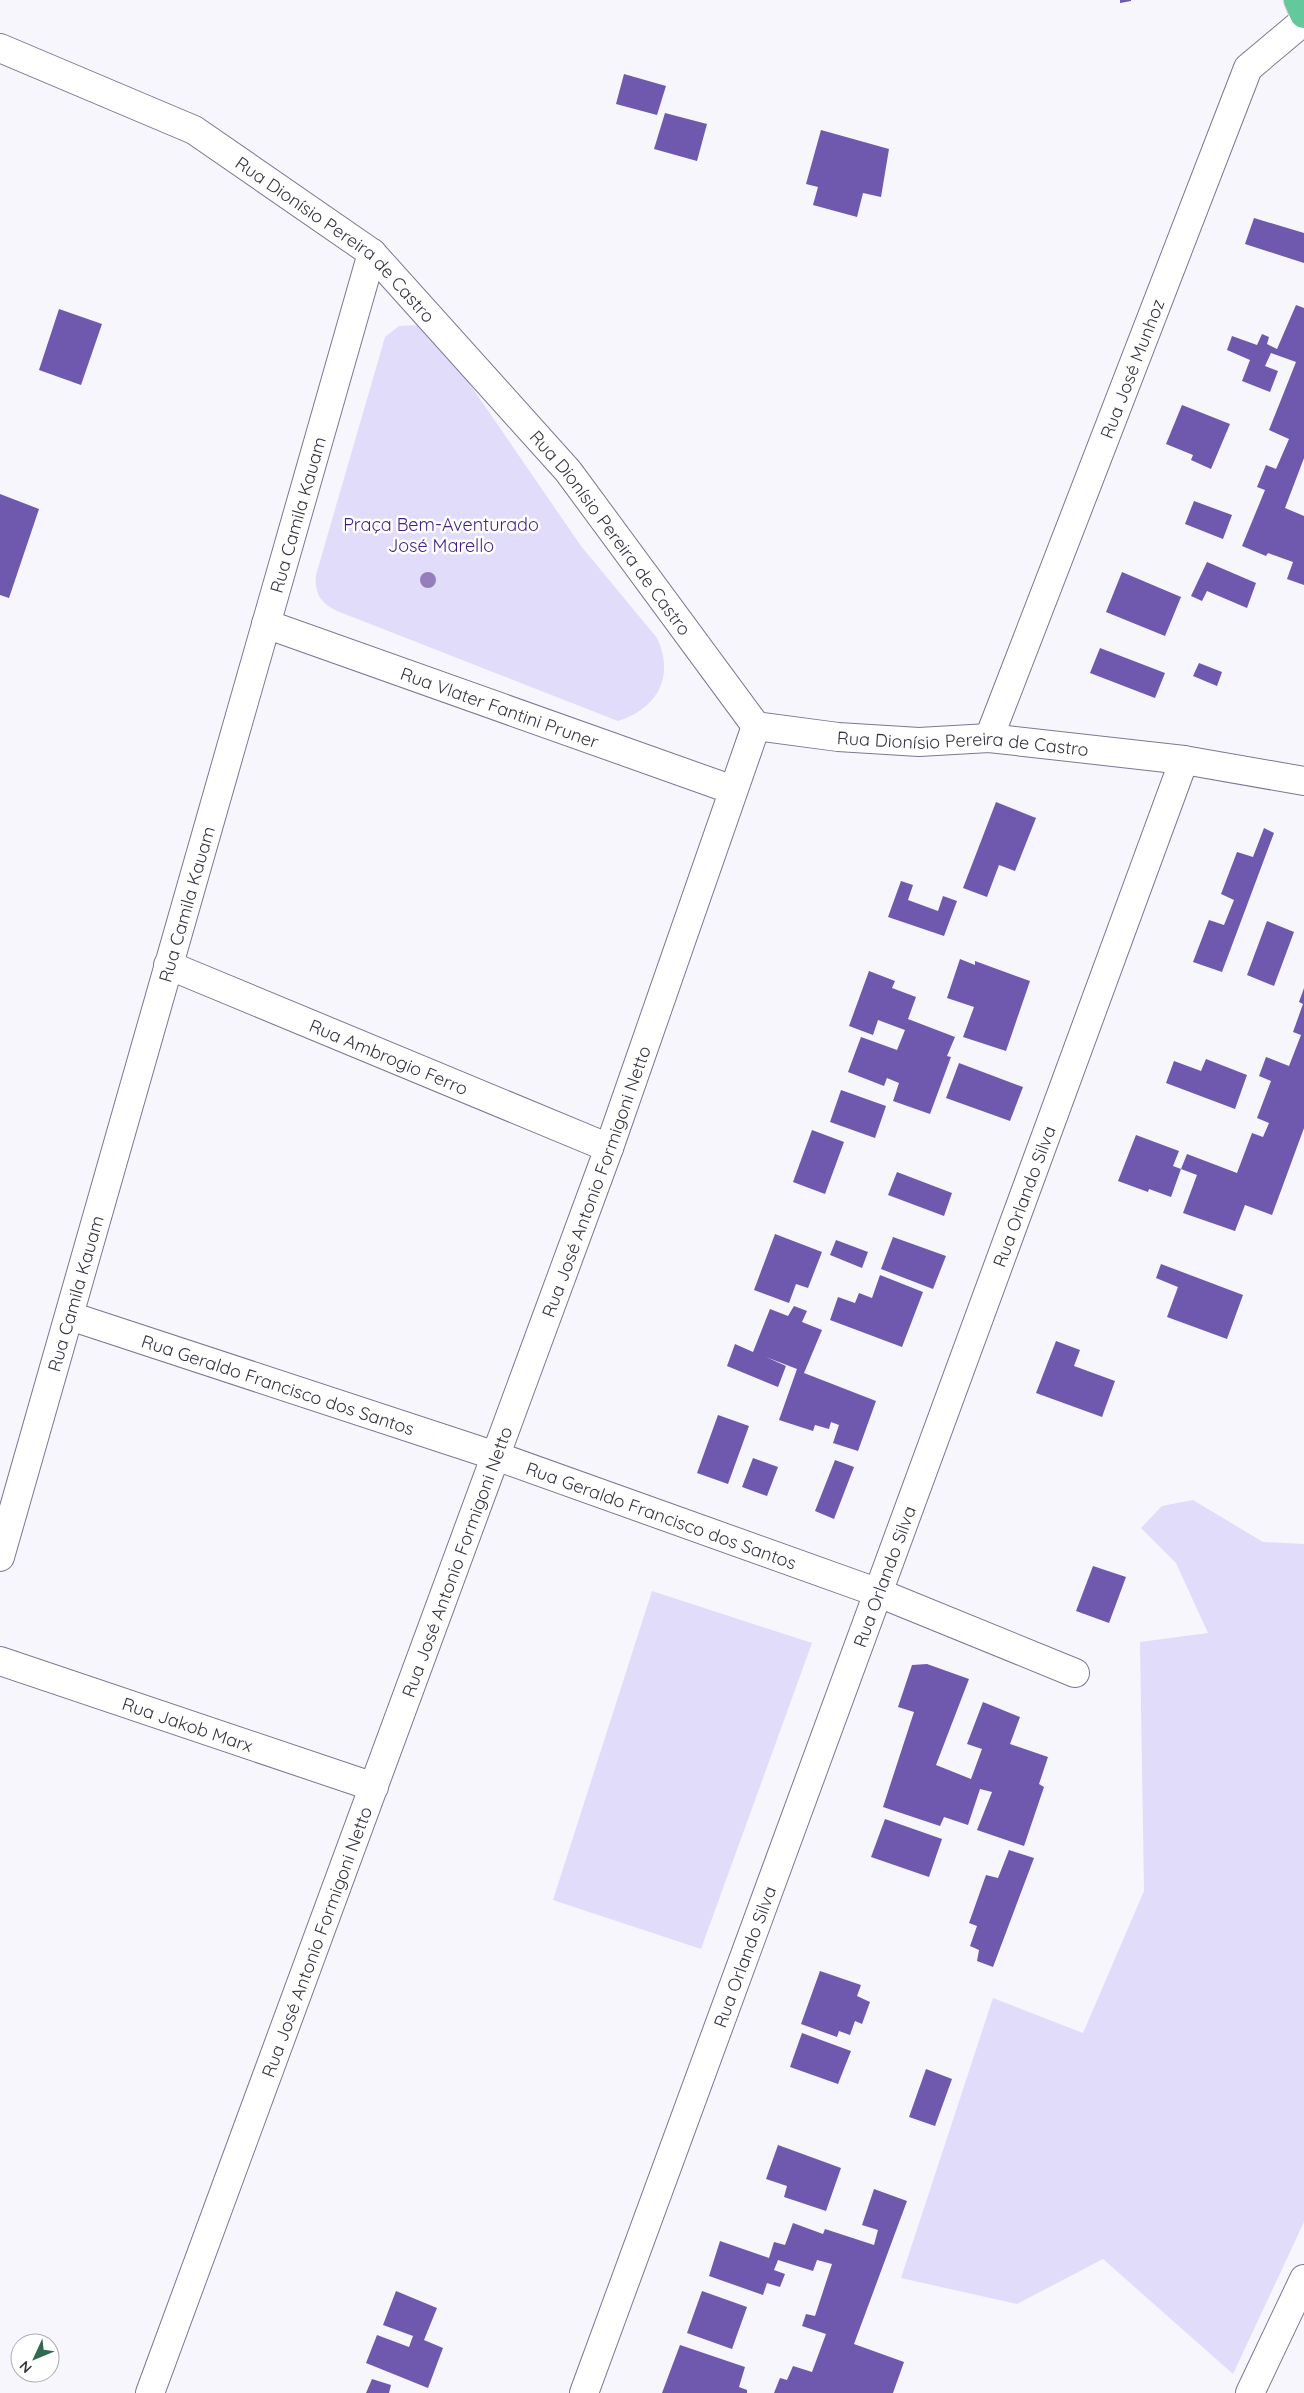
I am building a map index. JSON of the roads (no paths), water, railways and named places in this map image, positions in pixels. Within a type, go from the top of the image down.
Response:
[{"type":"highway","points":[[1298,0],[1304,14]]},
{"type":"street","name":"Rua José Munhoz","points":[[990,738],[1248,68],[1304,21]]},
{"type":"street","name":"Rua Dionísio Pereira de Castro","points":[[0,48],[194,130],[372,253],[568,471],[756,726],[838,736],[919,742],[990,738],[1184,760],[1304,781]]},
{"type":"street","name":"Rua Camila Kauam","points":[[0,1557],[372,253]]},
{"type":"street","name":"Rua Vlater Fantini Pruner","points":[[266,624],[734,790]]},
{"type":"street","name":"Rua José Antonio Formigoni Netto","points":[[150,2393],[609,1148],[756,726]]},
{"type":"street","name":"Rua Orlando Silva","points":[[584,2393],[1184,760]]},
{"type":"street","name":"Rua Ambrogio Ferro","points":[[168,965],[609,1148]]},
{"type":"street","name":"Rua Geraldo Francisco dos Santos","points":[[70,1316],[496,1456],[879,1593],[1075,1673]]},
{"type":"street","name":"Rua Jakob Marx","points":[[0,1662],[374,1787]]},
{"type":"street","points":[[1250,2393],[1304,2279]]},
{"type":"park label","name":"Praça Bem-Aventurado José Marello","points":[[441,534]]}]
